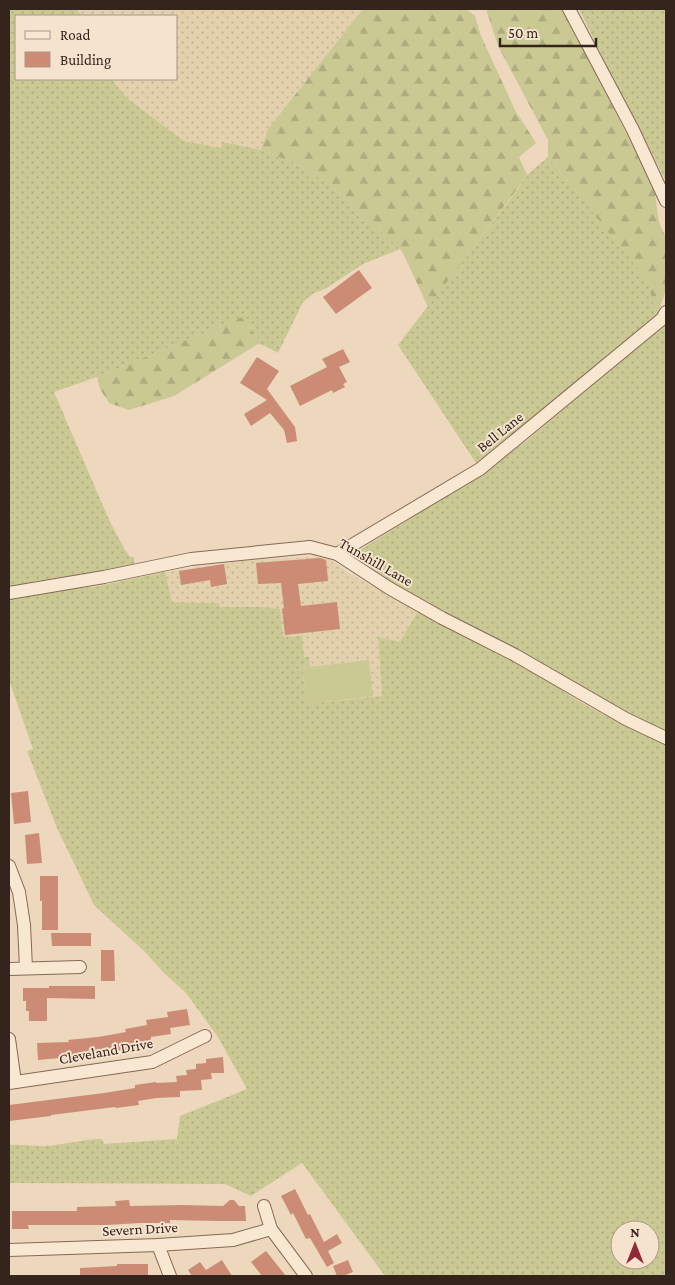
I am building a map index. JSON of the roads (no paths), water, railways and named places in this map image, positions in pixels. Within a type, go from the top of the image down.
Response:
[{"type":"street","points":[[570,9],[633,130],[666,201]]},
{"type":"street","name":"Bell Lane","points":[[337,554],[480,469],[662,319],[666,312]]},
{"type":"street","name":"Tunshill Lane","points":[[9,593],[104,577],[192,559],[310,547],[337,554],[389,588],[442,618],[515,655],[626,719],[666,738]]},
{"type":"street","points":[[9,866],[19,892],[24,925],[26,968]]},
{"type":"street","points":[[9,969],[80,967]]},
{"type":"street","name":"Cleveland Drive","points":[[12,1083],[152,1062],[206,1036]]},
{"type":"street","points":[[9,1039],[12,1083]]},
{"type":"street","points":[[264,1206],[271,1229],[306,1276]]},
{"type":"street","name":"Severn Drive","points":[[9,1250],[158,1245],[233,1240],[271,1229]]},
{"type":"street","points":[[158,1245],[170,1276]]}]
